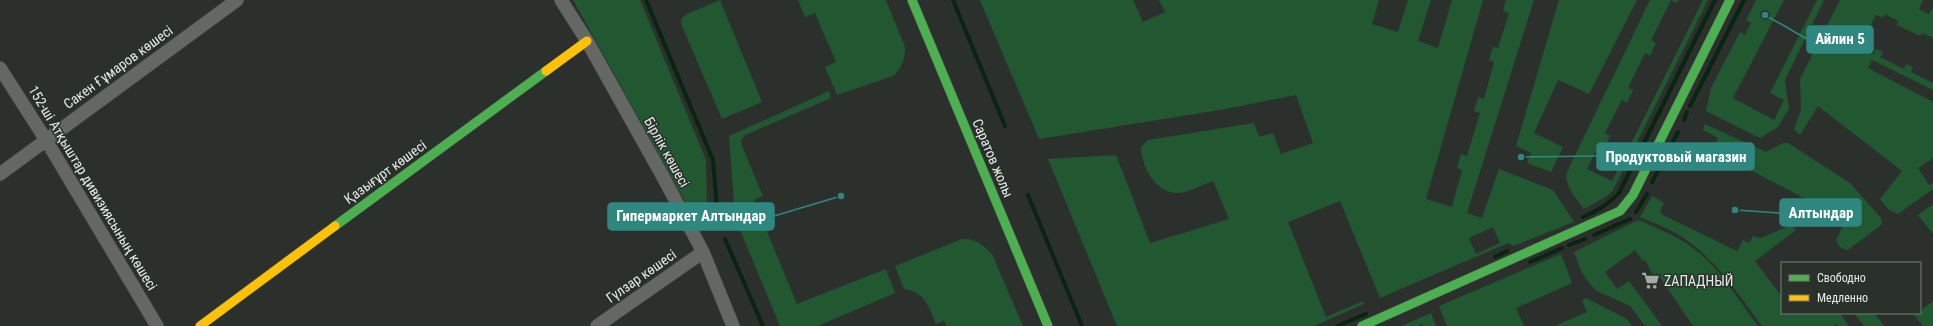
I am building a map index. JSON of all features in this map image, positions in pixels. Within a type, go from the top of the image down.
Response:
[{"type":"street","name":"Сакен Ғұмаров көшесі","points":[[0,174],[237,0]]},
{"type":"street","name":"Бірлік көшесі","points":[[561,0],[587,41],[703,252],[733,326]]},
{"type":"street","name":"Саратов жолы","points":[[912,0],[1048,326]]},
{"type":"street","points":[[1362,326],[1620,211],[1633,195],[1730,0]]},
{"type":"street","name":"Қазығұрт көшесі","points":[[200,326],[587,41]]},
{"type":"street","name":"152-ші Атқыштар дивизиясының көшесі","points":[[0,68],[46,140],[157,326]]},
{"type":"street","name":"Гүлзар көшесі","points":[[597,326],[703,252]]},
{"type":"green space","points":[[573,0],[640,0],[706,160],[707,218],[710,225],[696,221]]},
{"type":"green space","points":[[720,0],[762,102],[722,119],[682,26],[681,19],[687,14]]},
{"type":"green space","points":[[798,0],[886,0],[905,47],[904,59],[898,70],[893,76],[837,95],[825,67],[836,62],[815,13],[805,17]]},
{"type":"green space","points":[[980,0],[1133,0],[1143,22],[1165,12],[1159,0],[1379,0],[1372,24],[1398,32],[1408,0],[1431,0],[1418,41],[1438,48],[1452,0],[1483,0],[1426,199],[1452,207],[1462,170],[1457,168],[1461,154],[1467,156],[1480,113],[1474,111],[1478,97],[1484,99],[1494,62],[1489,60],[1493,47],[1498,48],[1509,13],[1503,11],[1506,0],[1534,0],[1467,213],[1482,218],[1499,169],[1553,190],[1574,222],[1513,246],[1508,243],[1380,298],[1340,201],[1288,222],[1326,317],[1363,301],[1364,304],[1314,326],[1117,326],[1048,159],[1116,155],[1150,243],[1229,219],[1213,181],[1186,192],[1169,192],[1156,183],[1151,177],[1144,162],[1141,147],[1148,140],[1254,123],[1259,137],[1273,133],[1281,154],[1313,143],[1296,95],[1226,109],[1039,139]],"holes":[[[1493,227],[1500,243],[1476,254],[1469,238]]]},
{"type":"green space","points":[[1559,0],[1637,0],[1589,94],[1558,80],[1534,133],[1563,147],[1551,172],[1527,163],[1531,153],[1516,146]]},
{"type":"green space","points":[[1650,0],[1671,0],[1651,40],[1656,43],[1650,56],[1645,53],[1628,88],[1633,90],[1627,103],[1622,100],[1605,133],[1610,136],[1604,148],[1599,145],[1587,169],[1612,181],[1703,0],[1708,0],[1613,190],[1607,196],[1584,209],[1569,187],[1567,182],[1567,172]]},
{"type":"green space","points":[[1671,0],[1678,0],[1677,3]]},
{"type":"green space","points":[[1756,0],[1784,0],[1733,98],[1774,120],[1784,100],[1770,93],[1817,0],[1824,0],[1785,80],[1789,109],[1778,127],[1760,138],[1706,111],[1711,88],[1740,32],[1745,35],[1751,23],[1746,20]]},
{"type":"green space","points":[[1840,0],[1923,0],[1919,9],[1929,14],[1933,7],[1933,38],[1922,33],[1920,36],[1897,25],[1898,21],[1885,14],[1883,18],[1876,15],[1860,47],[1873,54],[1876,49],[1883,52],[1880,57],[1904,69],[1906,64],[1913,67],[1911,72],[1933,83],[1933,90],[1872,60],[1868,68],[1933,102],[1933,158],[1918,168],[1929,185],[1933,183],[1933,189],[1898,214],[1889,210],[1880,199],[1902,171],[1818,106],[1800,135],[1794,130],[1801,110],[1800,79]]},
{"type":"green space","points":[[829,91],[831,98],[745,135],[741,140],[742,146],[763,196],[754,200],[797,304],[886,269],[895,293],[818,326],[780,326],[735,218],[729,136]]},
{"type":"green space","points":[[1705,124],[1766,152],[1783,143],[1788,143],[1850,183],[1881,218],[1881,225],[1848,250],[1842,248],[1836,240],[1846,220],[1712,150],[1718,138],[1703,130]]},
{"type":"green space","points":[[1652,196],[1664,203],[1660,212],[1663,215],[1737,251],[1743,240],[1749,243],[1753,236],[1761,238],[1792,225],[1796,230],[1755,261],[1781,296],[1781,314],[1841,314],[1849,326],[1838,326],[1836,324],[1834,326],[1762,326],[1716,266],[1694,246],[1677,234],[1640,217]]},
{"type":"green space","points":[[1933,204],[1933,234],[1918,215]]},
{"type":"green space","points":[[1638,220],[1677,238],[1698,252],[1723,277],[1758,326],[1693,326],[1657,273],[1653,275],[1645,260],[1643,261],[1635,250],[1605,272],[1617,289],[1629,281],[1662,326],[1645,326],[1630,306],[1597,291],[1582,273],[1574,252]]},
{"type":"green space","points":[[962,239],[971,240],[978,243],[992,254],[1023,326],[947,326],[944,321],[936,324],[922,297],[917,293],[904,289],[895,266]]},
{"type":"green space","points":[[1561,254],[1572,283],[1516,308],[1524,326],[1447,326],[1439,306]]},
{"type":"green space","points":[[1586,298],[1627,319],[1632,326],[1555,326],[1587,312],[1582,300]]},
{"type":"green space","points":[[1933,301],[1933,326],[1923,326],[1914,315],[1921,314],[1921,310]]},
{"type":"green space","points":[[1431,313],[1436,326],[1423,326],[1422,324],[1418,326],[1401,326]]},
{"type":"green space","points":[[1855,314],[1875,314],[1884,326],[1864,326]]},
{"type":"waterway","points":[[646,0],[713,160],[718,221]]},
{"type":"waterway","points":[[953,0],[1005,126]]},
{"type":"waterway","points":[[1583,217],[1602,207],[1619,193],[1715,0]]},
{"type":"waterway","points":[[1690,106],[1744,0]]},
{"type":"waterway","points":[[1684,120],[1687,112]]},
{"type":"waterway","points":[[1652,182],[1678,132]]},
{"type":"waterway","points":[[1636,212],[1647,194]]},
{"type":"waterway","points":[[1028,195],[1082,326]]},
{"type":"waterway","points":[[1594,235],[1630,219]]},
{"type":"waterway","points":[[725,239],[763,326]]},
{"type":"waterway","points":[[1569,245],[1585,239]]},
{"type":"waterway","points":[[1530,262],[1562,248]]},
{"type":"waterway","points":[[1495,257],[1507,251]]},
{"type":"waterway","points":[[1337,326],[1366,314]]},
{"type":"traffic: fast","points":[[912,0],[1048,326]]},
{"type":"traffic: fast","points":[[1362,326],[1620,211],[1633,195],[1730,0]]},
{"type":"traffic: fast","points":[[335,226],[546,71]]},
{"type":"traffic: slow","points":[[546,71],[587,41]]},
{"type":"traffic: slow","points":[[200,326],[335,226]]},
{"type":"place","name":"Айлин 5","points":[[1765,15]]},
{"type":"place","name":"Продуктовый магазин","points":[[1521,157]]},
{"type":"place","name":"Гипермаркет Алтындар","points":[[841,196]]},
{"type":"place","name":"Алтындар","points":[[1735,210]]},
{"type":"place","name":"ZАПАДНЫЙ","points":[[1651,281]]}]
